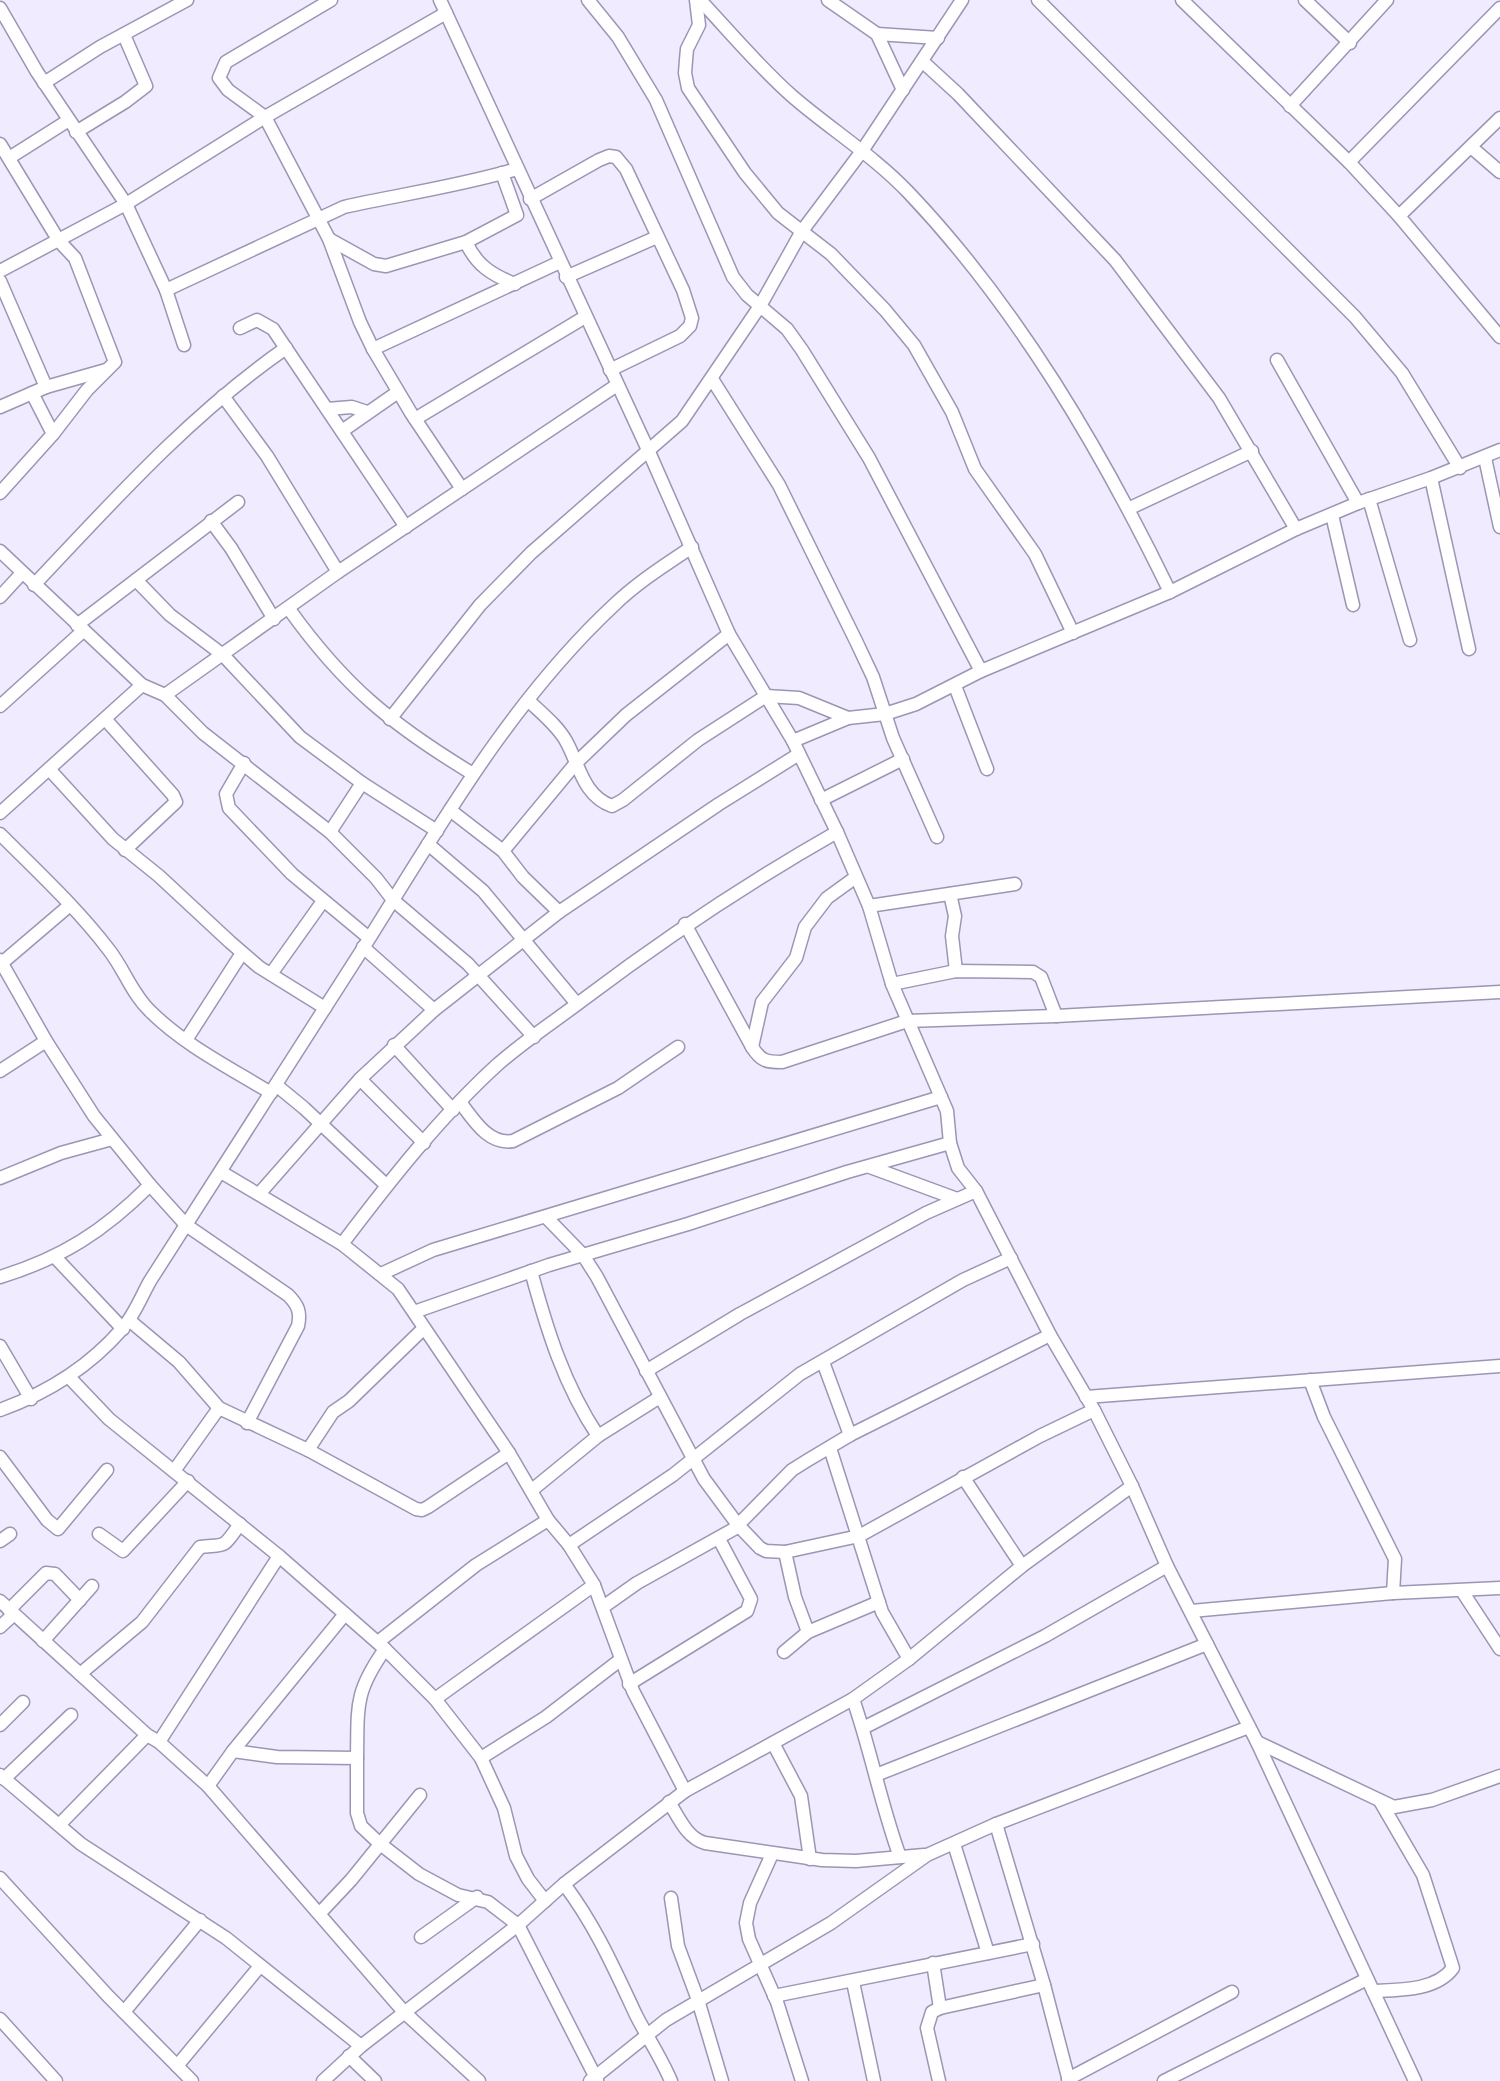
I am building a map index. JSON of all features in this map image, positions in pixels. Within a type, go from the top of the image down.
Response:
[{"type":"street","points":[[44,83],[100,47],[187,0]]},
{"type":"street","points":[[331,0],[226,62],[219,78],[228,90],[265,117],[329,239],[373,349],[462,489]]},
{"type":"street","points":[[440,0],[649,452],[729,634],[793,741],[837,832],[869,906],[892,984],[941,1097],[958,1168],[976,1191],[1050,1335],[1094,1410],[1167,1566],[1257,1742],[1415,2081]]},
{"type":"street","points":[[588,0],[638,67],[662,113],[733,277],[747,295],[787,329],[802,350],[869,458],[981,671]]},
{"type":"street","points":[[698,0],[788,92],[909,193],[949,239],[1028,342],[1130,508],[1170,592]]},
{"type":"street","points":[[698,0],[699,25],[687,49],[685,73],[688,88],[745,173],[778,213],[855,278],[914,345],[952,412],[975,469],[1035,554],[1073,633]]},
{"type":"street","points":[[828,0],[877,34],[903,90]]},
{"type":"street","points":[[1038,0],[1355,317],[1402,373],[1460,468]]},
{"type":"street","points":[[1182,0],[1349,162],[1399,216],[1500,337]]},
{"type":"street","points":[[1305,0],[1350,43]]},
{"type":"street","points":[[1368,0],[1377,10]]},
{"type":"street","points":[[1290,106],[1387,0]]},
{"type":"street","points":[[390,719],[480,605],[531,553],[682,421],[760,306],[802,231],[862,151],[938,38],[958,1]]},
{"type":"street","points":[[0,8],[44,83],[126,204],[166,290],[184,345]]},
{"type":"street","points":[[1349,162],[1500,8]]},
{"type":"street","points":[[0,271],[126,204],[265,117],[446,13]]},
{"type":"street","points":[[877,34],[938,38]]},
{"type":"street","points":[[9,158],[145,89],[146,82],[124,35]]},
{"type":"street","points":[[922,61],[958,94],[1115,260],[1211,386],[1296,529]]},
{"type":"street","points":[[1399,216],[1500,118]]},
{"type":"street","points":[[0,144],[59,241],[75,258],[114,358],[113,365],[87,390],[53,434],[0,493]]},
{"type":"street","points":[[1471,147],[1500,172]]},
{"type":"street","points":[[530,199],[599,160],[616,157],[626,169],[683,290],[691,313],[691,323],[685,333],[610,370]]},
{"type":"street","points":[[166,290],[344,207],[426,192],[517,169]]},
{"type":"street","points":[[329,239],[374,264],[386,266],[466,242],[517,215],[502,173]]},
{"type":"street","points":[[75,258],[79,230]]},
{"type":"street","points":[[566,277],[657,237]]},
{"type":"street","points":[[466,242],[478,263],[499,278],[515,284]]},
{"type":"street","points":[[373,349],[560,262]]},
{"type":"street","points":[[0,281],[46,387]]},
{"type":"street","points":[[415,419],[585,317]]},
{"type":"street","points":[[240,328],[252,321],[263,322],[273,329],[406,527]]},
{"type":"street","points":[[34,585],[113,501],[223,396],[286,348]]},
{"type":"street","points":[[1277,360],[1363,501],[1410,640]]},
{"type":"street","points":[[0,407],[46,387],[107,370]]},
{"type":"street","points":[[712,379],[779,485],[856,641],[937,837]]},
{"type":"street","points":[[165,695],[338,572],[617,385]]},
{"type":"street","points":[[342,431],[398,392]]},
{"type":"street","points":[[32,393],[53,434]]},
{"type":"street","points":[[223,396],[267,456],[338,572]]},
{"type":"street","points":[[327,409],[352,407],[367,412]]},
{"type":"street","points":[[793,741],[848,718],[885,714],[916,704],[981,671],[1170,592],[1296,529],[1500,450]]},
{"type":"street","points":[[1130,508],[1252,451]]},
{"type":"street","points":[[1485,458],[1500,527]]},
{"type":"street","points":[[1431,478],[1469,649]]},
{"type":"street","points":[[0,706],[80,628],[136,580],[238,502]]},
{"type":"street","points":[[1332,515],[1353,605]]},
{"type":"street","points":[[211,521],[274,619]]},
{"type":"street","points":[[0,1410],[31,1399],[69,1377],[126,1325],[150,1281],[473,774],[528,700],[615,604],[692,547]]},
{"type":"street","points":[[0,551],[142,685],[165,695],[203,733],[330,832],[376,878],[393,900],[449,946],[479,976],[534,1037]]},
{"type":"street","points":[[0,597],[22,573]]},
{"type":"street","points":[[136,580],[170,615],[223,655],[300,737],[362,783],[437,831]]},
{"type":"street","points":[[289,609],[329,662],[369,703],[473,774]]},
{"type":"street","points":[[503,851],[576,763],[626,715],[729,634]]},
{"type":"street","points":[[0,813],[142,685]]},
{"type":"street","points":[[955,686],[987,769]]},
{"type":"street","points":[[528,700],[562,736],[589,787],[608,805],[615,806],[698,740],[766,696],[799,698],[848,718]]},
{"type":"street","points":[[106,720],[176,802],[125,850]]},
{"type":"street","points":[[259,1194],[360,1079],[434,1010],[559,912],[799,754]]},
{"type":"street","points":[[821,800],[903,759]]},
{"type":"street","points":[[244,763],[226,794],[229,808],[292,874],[434,1010]]},
{"type":"street","points":[[49,769],[125,850],[159,876],[242,953],[325,1008]]},
{"type":"street","points":[[330,832],[362,783]]},
{"type":"street","points":[[450,810],[503,851],[523,877],[559,912]]},
{"type":"street","points":[[342,1244],[386,1185],[494,1068],[685,924],[837,832]]},
{"type":"street","points":[[0,834],[109,950],[139,999],[159,1019],[186,1040],[274,1089],[320,1122],[386,1185]]},
{"type":"street","points":[[428,844],[483,891],[577,1004]]},
{"type":"street","points":[[752,1047],[762,1002],[796,958],[805,927],[827,898],[856,877]]},
{"type":"street","points":[[869,906],[1015,884]]},
{"type":"street","points":[[950,894],[955,916],[952,936],[956,971]]},
{"type":"street","points":[[271,974],[323,901]]},
{"type":"street","points":[[70,905],[1,962],[46,1041],[112,1139],[150,1185],[186,1225],[288,1295],[300,1312],[298,1326],[247,1423]]},
{"type":"street","points":[[685,924],[752,1047],[758,1057],[767,1062],[782,1062],[907,1021],[1500,992]]},
{"type":"street","points":[[186,1040],[242,953]]},
{"type":"street","points":[[892,984],[956,971],[1036,973],[1041,977],[1056,1016]]},
{"type":"street","points":[[0,1071],[46,1041]]},
{"type":"street","points":[[394,1045],[490,1136],[505,1142],[513,1141],[626,1084],[678,1047]]},
{"type":"street","points":[[360,1079],[424,1143]]},
{"type":"street","points":[[381,1274],[433,1250],[941,1097]]},
{"type":"street","points":[[0,1178],[61,1153],[112,1139]]},
{"type":"street","points":[[414,1312],[531,1271],[950,1143]]},
{"type":"street","points":[[870,1167],[957,1199]]},
{"type":"street","points":[[221,1172],[342,1244],[398,1289],[509,1453],[548,1520],[569,1545],[594,1585],[629,1684],[685,1791]]},
{"type":"street","points":[[0,1277],[55,1257],[82,1243],[150,1185]]},
{"type":"street","points":[[646,1371],[740,1314],[976,1191]]},
{"type":"street","points":[[546,1217],[583,1255],[693,1460],[738,1525],[760,1548],[785,1552],[859,1536],[963,1477],[1094,1410]]},
{"type":"street","points":[[55,1257],[126,1325],[179,1362],[219,1408],[308,1450],[422,1510],[509,1453]]},
{"type":"street","points":[[569,1545],[693,1460],[783,1385],[963,1280],[1011,1258]]},
{"type":"street","points":[[531,1271],[563,1374],[598,1436]]},
{"type":"street","points":[[308,1450],[333,1412],[349,1401],[423,1329]]},
{"type":"street","points":[[603,1607],[646,1577],[719,1539],[738,1525],[792,1470],[850,1435],[1050,1335]]},
{"type":"street","points":[[0,1346],[31,1399]]},
{"type":"street","points":[[823,1362],[850,1435]]},
{"type":"street","points":[[1086,1397],[1500,1366]]},
{"type":"street","points":[[69,1377],[109,1419],[279,1556],[382,1645],[435,1699],[481,1758],[504,1808],[516,1856],[545,1901]]},
{"type":"street","points":[[1310,1380],[1324,1417],[1395,1559],[1393,1593]]},
{"type":"street","points":[[532,1490],[598,1436],[660,1397]]},
{"type":"street","points":[[174,1471],[219,1408]]},
{"type":"street","points":[[830,1448],[879,1602],[892,1632],[909,1659]]},
{"type":"street","points":[[0,1457],[47,1520],[58,1529],[107,1470]]},
{"type":"street","points":[[963,1477],[1022,1566]]},
{"type":"street","points":[[99,1534],[123,1551],[188,1481]]},
{"type":"street","points":[[323,2081],[361,2046],[518,1925],[564,1884],[669,1802],[853,1699],[909,1659],[1022,1566],[1132,1486]]},
{"type":"street","points":[[548,1520],[476,1565],[382,1645],[361,1688],[358,1706],[357,1813],[361,1826],[379,1843],[440,1887],[458,1895],[477,1897],[497,1907],[518,1925],[594,2079],[648,2033],[698,2000],[762,1966],[831,1923],[927,1855],[996,1824],[1249,1727]]},
{"type":"street","points":[[80,1674],[142,1622],[200,1547],[218,1548],[225,1545],[240,1524]]},
{"type":"street","points":[[629,1684],[751,1606],[751,1599],[719,1539]]},
{"type":"street","points":[[785,1552],[795,1597],[808,1632]]},
{"type":"street","points":[[59,1825],[153,1739],[279,1556]]},
{"type":"street","points":[[863,1728],[1045,1636],[1167,1566]]},
{"type":"street","points":[[0,1627],[7,1609],[46,1573],[55,1574],[80,1600]]},
{"type":"street","points":[[435,1699],[594,1585]]},
{"type":"street","points":[[43,1641],[92,1586]]},
{"type":"street","points":[[1191,1611],[1393,1593],[1500,1588]]},
{"type":"street","points":[[1462,1591],[1500,1649]]},
{"type":"street","points":[[784,1652],[808,1632],[879,1602]]},
{"type":"street","points":[[7,1609],[208,1786],[404,2012],[479,2081]]},
{"type":"street","points":[[208,1786],[345,1614]]},
{"type":"street","points":[[876,1775],[1207,1644]]},
{"type":"street","points":[[481,1758],[546,1717],[620,1660]]},
{"type":"street","points":[[853,1699],[900,1857]]},
{"type":"street","points":[[0,1725],[23,1702]]},
{"type":"street","points":[[71,1715],[2,1777],[109,1864],[200,1920],[361,2046]]},
{"type":"street","points":[[1257,1742],[1394,1807],[1408,1806],[1499,1777]]},
{"type":"street","points":[[773,1743],[801,1796],[810,1859]]},
{"type":"street","points":[[233,1751],[277,1757],[357,1758]]},
{"type":"street","points":[[320,1913],[420,1795]]},
{"type":"street","points":[[1373,1991],[1414,1989],[1436,1981],[1453,1968],[1423,1875],[1380,1801]]},
{"type":"street","points":[[669,1802],[689,1833],[699,1842],[810,1859],[856,1861],[927,1855]]},
{"type":"street","points":[[996,1824],[1033,1944],[1069,2080],[1232,1992]]},
{"type":"street","points":[[954,1844],[988,1953]]},
{"type":"street","points":[[772,1854],[750,1903],[746,1923],[749,1939],[793,2048],[802,2081]]},
{"type":"street","points":[[0,1878],[192,2081]]},
{"type":"street","points":[[564,1884],[593,1925],[671,2081]]},
{"type":"street","points":[[421,1937],[477,1897]]},
{"type":"street","points":[[671,1898],[678,1946],[722,2081]]},
{"type":"street","points":[[124,2012],[200,1920]]},
{"type":"street","points":[[774,1996],[1033,1944]]},
{"type":"street","points":[[933,1963],[940,2008]]},
{"type":"street","points":[[177,2066],[260,1966]]},
{"type":"street","points":[[1164,2081],[1367,1979]]},
{"type":"street","points":[[853,1982],[874,2081]]},
{"type":"street","points":[[939,2081],[927,2028],[928,2018],[940,2008],[1044,1985]]},
{"type":"street","points":[[0,2019],[56,2081]]},
{"type":"street","points":[[349,2056],[375,2081]]}]
